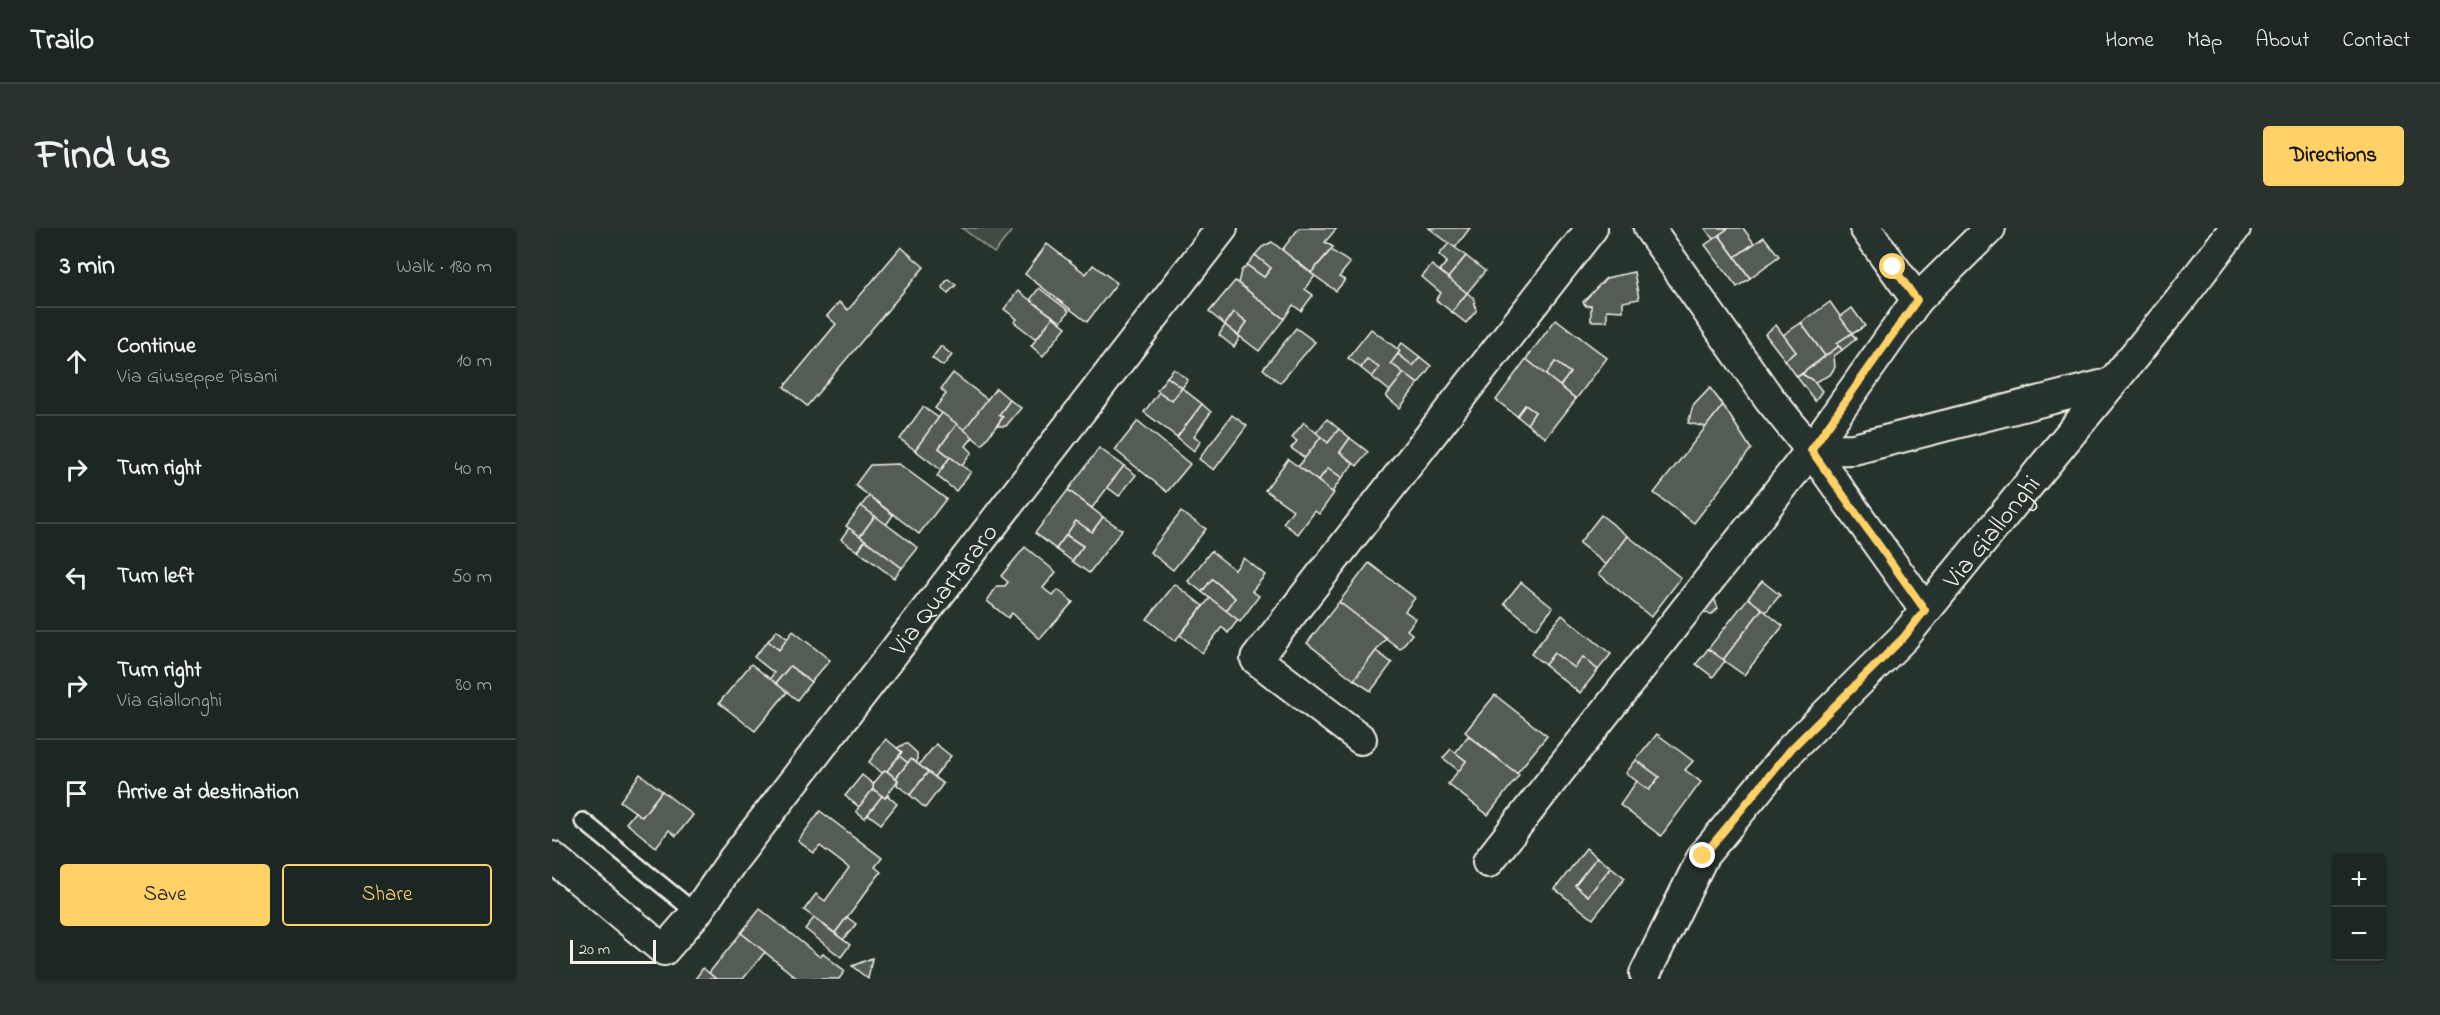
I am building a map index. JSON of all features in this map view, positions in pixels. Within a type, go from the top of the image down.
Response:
[{"type":"street","name":"Via Quartararo","points":[[552,857],[664,950],[696,913],[734,860],[1222,228]]},
{"type":"street","points":[[1361,739],[1256,659],[1592,228]]},
{"type":"street","points":[[1648,228],[1769,398],[1811,450],[1925,610]]},
{"type":"street","points":[[1865,228],[1917,300]]},
{"type":"street","points":[[1488,862],[1811,450],[1917,300],[1990,228]]},
{"type":"street","name":"Via Giallonghi","points":[[1644,977],[1703,856],[1792,748],[1904,637],[2179,301],[2235,228]]},
{"type":"street","points":[[1811,450],[1854,449],[2112,383]]},
{"type":"lane","points":[[583,821],[696,913]]},
{"type":"shaded area","points":[[962,228],[1014,228],[994,253]]},
{"type":"building","points":[[1299,228],[1337,228],[1325,242],[1333,247],[1311,273],[1282,250]]},
{"type":"building","points":[[1429,228],[1470,228],[1455,248]]},
{"type":"building","points":[[1705,228],[1729,228],[1713,239]]},
{"type":"building","points":[[1729,228],[1743,228],[1754,243],[1735,257],[1719,235]]},
{"type":"building","points":[[1719,235],[1750,278],[1737,287],[1705,245]]},
{"type":"building","points":[[1764,237],[1779,256],[1750,278],[1735,257]]},
{"type":"building","points":[[1272,242],[1315,276],[1305,289],[1313,295],[1301,311],[1293,305],[1284,319],[1238,283],[1241,271],[1247,265],[1264,277],[1271,268],[1255,255],[1262,247]]},
{"type":"building","points":[[1449,243],[1466,256],[1448,278],[1439,271],[1447,262],[1439,255]]},
{"type":"building","points":[[1047,244],[1086,274],[1093,265],[1117,283],[1087,322],[1025,274]]},
{"type":"building","points":[[901,247],[924,267],[807,406],[784,387],[836,324],[827,316],[839,302],[848,310]]},
{"type":"building","points":[[1331,250],[1350,263],[1339,277],[1345,280],[1336,291],[1311,273]]},
{"type":"building","points":[[1255,255],[1271,268],[1264,277],[1247,265]]},
{"type":"building","points":[[1466,256],[1485,271],[1467,293],[1448,278]]},
{"type":"building","points":[[1432,265],[1467,293],[1452,312],[1436,300],[1441,293],[1422,277]]},
{"type":"building","points":[[1634,272],[1639,299],[1623,302],[1623,311],[1607,310],[1607,321],[1591,321],[1591,305],[1586,306],[1583,302],[1606,278]]},
{"type":"building","points":[[948,279],[956,285],[948,293],[942,287]]},
{"type":"building","points":[[1235,281],[1284,319],[1259,351],[1238,335],[1247,322],[1234,312],[1225,325],[1209,312]]},
{"type":"building","points":[[1039,288],[1069,311],[1061,322],[1030,300]]},
{"type":"building","points":[[1018,291],[1053,317],[1036,339],[1014,322],[1017,319],[1004,309]]},
{"type":"building","points":[[1467,293],[1474,298],[1476,311],[1466,323],[1452,312]]},
{"type":"building","points":[[1830,302],[1852,333],[1837,343],[1839,346],[1825,356],[1801,323]]},
{"type":"building","points":[[1852,308],[1865,326],[1852,334],[1856,339],[1842,350],[1837,343],[1852,333],[1840,317]]},
{"type":"building","points":[[1234,312],[1247,322],[1238,335],[1225,325]]},
{"type":"building","points":[[1053,317],[1066,327],[1043,356],[1031,346]]},
{"type":"building","points":[[1556,319],[1607,358],[1576,399],[1560,386],[1570,373],[1555,362],[1546,375],[1526,359]]},
{"type":"building","points":[[1801,323],[1825,356],[1797,377],[1785,360],[1796,352],[1783,335]]},
{"type":"building","points":[[1225,325],[1240,337],[1234,347],[1219,335]]},
{"type":"building","points":[[1776,325],[1796,352],[1785,360],[1765,334]]},
{"type":"building","points":[[1296,328],[1315,342],[1280,383],[1263,369]]},
{"type":"building","points":[[1371,329],[1400,351],[1391,363],[1404,373],[1390,391],[1372,377],[1379,368],[1367,359],[1361,368],[1348,358]]},
{"type":"building","points":[[1402,343],[1420,357],[1413,366],[1398,354],[1400,351],[1397,349]]},
{"type":"building","points":[[941,346],[952,355],[943,366],[932,358]]},
{"type":"building","points":[[1839,346],[1842,350],[1834,356],[1835,367],[1830,375],[1815,382],[1802,374]]},
{"type":"building","points":[[1398,354],[1413,366],[1420,357],[1431,366],[1418,384],[1391,363]]},
{"type":"building","points":[[1367,359],[1379,368],[1372,377],[1361,368]]},
{"type":"building","points":[[1526,359],[1576,399],[1546,438],[1527,424],[1535,412],[1525,405],[1517,416],[1496,400]]},
{"type":"building","points":[[1555,362],[1570,373],[1560,386],[1546,375]]},
{"type":"building","points":[[1174,369],[1188,380],[1182,388],[1167,377]]},
{"type":"building","points":[[953,373],[988,400],[964,430],[935,408],[946,394],[941,389]]},
{"type":"building","points":[[1404,373],[1418,384],[1400,408],[1386,396]]},
{"type":"building","points":[[1802,374],[1815,382],[1822,391],[1815,401],[1797,377]]},
{"type":"building","points":[[1167,377],[1182,388],[1172,401],[1157,390]]},
{"type":"building","points":[[996,388],[1010,400],[999,415],[1003,417],[982,445],[964,430]]},
{"type":"building","points":[[1182,388],[1202,404],[1177,437],[1144,412],[1159,392],[1172,401]]},
{"type":"building","points":[[1710,388],[1723,405],[1706,427],[1688,423],[1693,406]]},
{"type":"building","points":[[1010,400],[1021,408],[1006,426],[997,426],[1003,417],[999,415]]},
{"type":"building","points":[[1202,404],[1211,412],[1194,436],[1201,441],[1194,451],[1177,437]]},
{"type":"building","points":[[1525,405],[1535,412],[1527,424],[1517,416]]},
{"type":"building","points":[[1723,405],[1751,449],[1694,523],[1654,493]]},
{"type":"building","points":[[923,407],[939,418],[915,450],[900,439]]},
{"type":"building","points":[[942,413],[957,424],[939,448],[950,457],[941,470],[915,450]]},
{"type":"building","points":[[1232,415],[1247,426],[1214,470],[1199,459]]},
{"type":"building","points":[[1327,419],[1339,429],[1328,443],[1316,433]]},
{"type":"building","points":[[1138,421],[1190,464],[1167,492],[1115,450]]},
{"type":"building","points":[[1304,422],[1321,437],[1305,458],[1291,448],[1297,441],[1292,437]]},
{"type":"building","points":[[957,424],[973,437],[966,446],[972,452],[962,466],[939,448]]},
{"type":"building","points":[[1339,429],[1350,438],[1340,452],[1354,463],[1342,478],[1328,468],[1318,481],[1298,467],[1321,437],[1328,443]]},
{"type":"building","points":[[1350,438],[1368,452],[1357,466],[1340,452]]},
{"type":"building","points":[[1099,448],[1124,466],[1092,508],[1068,490]]},
{"type":"building","points":[[950,457],[971,472],[956,491],[937,476]]},
{"type":"building","points":[[1288,459],[1334,493],[1319,514],[1315,511],[1298,534],[1283,523],[1293,510],[1265,490]]},
{"type":"building","points":[[899,464],[946,499],[919,534],[855,485],[870,465]]},
{"type":"building","points":[[1124,466],[1136,475],[1119,496],[1107,487]]},
{"type":"building","points":[[1328,468],[1342,478],[1332,492],[1318,481]]},
{"type":"building","points":[[1068,490],[1103,517],[1092,532],[1076,521],[1056,549],[1035,533]]},
{"type":"building","points":[[869,496],[893,515],[886,525],[861,506]]},
{"type":"building","points":[[861,506],[875,516],[860,536],[846,526]]},
{"type":"building","points":[[1181,512],[1206,529],[1173,570],[1150,552]]},
{"type":"building","points":[[1601,515],[1628,536],[1607,565],[1579,543]]},
{"type":"building","points":[[875,516],[918,548],[902,568],[860,536]]},
{"type":"building","points":[[1103,517],[1122,530],[1089,573],[1072,561],[1083,546],[1066,535],[1076,521],[1092,532]]},
{"type":"building","points":[[849,528],[865,540],[858,551],[841,539]]},
{"type":"building","points":[[1066,535],[1083,546],[1072,561],[1056,549]]},
{"type":"building","points":[[1628,536],[1681,578],[1651,617],[1599,574]]},
{"type":"building","points":[[865,540],[902,568],[894,578],[858,551]]},
{"type":"building","points":[[1025,547],[1056,572],[1043,588],[1053,596],[1058,590],[1073,602],[1040,639],[1012,613],[1008,618],[987,601],[997,586],[1005,586],[1008,582],[1001,576]]},
{"type":"building","points":[[1211,551],[1235,570],[1244,558],[1265,575],[1252,591],[1259,596],[1240,622],[1226,611],[1235,598],[1212,579],[1202,592],[1188,581]]},
{"type":"building","points":[[1369,563],[1415,598],[1405,611],[1416,619],[1407,630],[1412,634],[1400,649],[1339,602]]},
{"type":"building","points":[[1212,579],[1235,598],[1226,611],[1202,592]]},
{"type":"building","points":[[1762,581],[1780,595],[1765,613],[1748,598]]},
{"type":"building","points":[[1521,582],[1553,608],[1536,629],[1504,603]]},
{"type":"building","points":[[1175,584],[1203,606],[1175,641],[1147,619]]},
{"type":"building","points":[[1210,598],[1238,620],[1228,633],[1222,627],[1202,653],[1180,635]]},
{"type":"building","points":[[1714,598],[1718,608],[1712,614],[1702,613]]},
{"type":"building","points":[[1748,598],[1762,609],[1723,660],[1708,649]]},
{"type":"building","points":[[1339,602],[1386,638],[1354,680],[1307,643]]},
{"type":"building","points":[[1762,609],[1783,626],[1744,675],[1723,660]]},
{"type":"building","points":[[1562,615],[1611,654],[1598,670],[1583,657],[1575,668],[1554,653],[1545,665],[1531,654]]},
{"type":"building","points":[[777,630],[788,639],[779,650],[768,641]]},
{"type":"building","points":[[793,631],[830,660],[811,682],[790,666],[776,683],[770,679],[774,673],[754,657],[768,641],[779,650]]},
{"type":"building","points":[[1708,649],[1725,661],[1713,677],[1696,664]]},
{"type":"building","points":[[1376,651],[1392,663],[1371,691],[1354,680]]},
{"type":"building","points":[[1554,653],[1575,668],[1583,657],[1598,670],[1580,693],[1545,665]]},
{"type":"building","points":[[751,664],[787,692],[755,731],[719,703]]},
{"type":"building","points":[[790,666],[811,682],[797,700],[776,683]]},
{"type":"building","points":[[1495,695],[1547,736],[1516,774],[1465,732]]},
{"type":"building","points":[[1657,734],[1693,761],[1685,770],[1701,782],[1661,836],[1620,805],[1637,781],[1649,790],[1659,777],[1636,760]]},
{"type":"building","points":[[1468,736],[1519,775],[1488,815],[1448,784],[1466,761],[1455,753]]},
{"type":"building","points":[[886,739],[902,752],[887,771],[882,773],[869,762]]},
{"type":"building","points":[[906,743],[917,753],[917,764],[911,759],[908,763],[899,756],[902,752],[897,748]]},
{"type":"building","points":[[936,744],[951,756],[934,777],[919,765]]},
{"type":"building","points":[[1451,749],[1466,761],[1459,771],[1443,758]]},
{"type":"building","points":[[899,756],[908,763],[896,778],[887,771]]},
{"type":"building","points":[[911,759],[928,772],[910,795],[897,785],[896,778]]},
{"type":"building","points":[[1636,760],[1659,777],[1649,790],[1626,773]]},
{"type":"building","points":[[885,770],[898,780],[885,798],[873,789],[873,784]]},
{"type":"building","points":[[928,772],[943,784],[925,808],[910,795]]},
{"type":"building","points":[[640,774],[662,791],[642,817],[620,801]]},
{"type":"building","points":[[862,775],[873,784],[873,789],[859,807],[845,796]]},
{"type":"building","points":[[873,789],[882,796],[865,818],[856,811]]},
{"type":"building","points":[[662,791],[693,815],[676,836],[669,830],[656,847],[626,823],[635,812],[642,817]]},
{"type":"building","points":[[882,796],[885,798],[888,796],[897,804],[881,824],[868,814]]},
{"type":"building","points":[[820,811],[882,858],[875,867],[881,872],[835,933],[804,910],[816,894],[825,901],[849,868],[820,846],[814,853],[798,841]]},
{"type":"building","points":[[1586,848],[1597,857],[1575,885],[1588,896],[1611,867],[1625,878],[1593,919],[1555,889]]},
{"type":"building","points":[[1597,857],[1611,867],[1588,896],[1575,885]]},
{"type":"building","points":[[760,909],[820,957],[823,954],[845,971],[839,979],[798,979],[741,933]]},
{"type":"building","points":[[847,917],[856,924],[843,940],[835,933]]},
{"type":"building","points":[[814,918],[850,945],[841,957],[805,929]]},
{"type":"building","points":[[741,933],[765,952],[743,979],[716,979],[709,973]]},
{"type":"building","points":[[872,958],[868,979],[852,966]]},
{"type":"building","points":[[703,968],[709,973],[716,979],[695,979]]},
{"type":"route","points":[[1703,856],[1792,748],[1904,637],[1925,610],[1811,450],[1917,300],[1893,267]]}]
